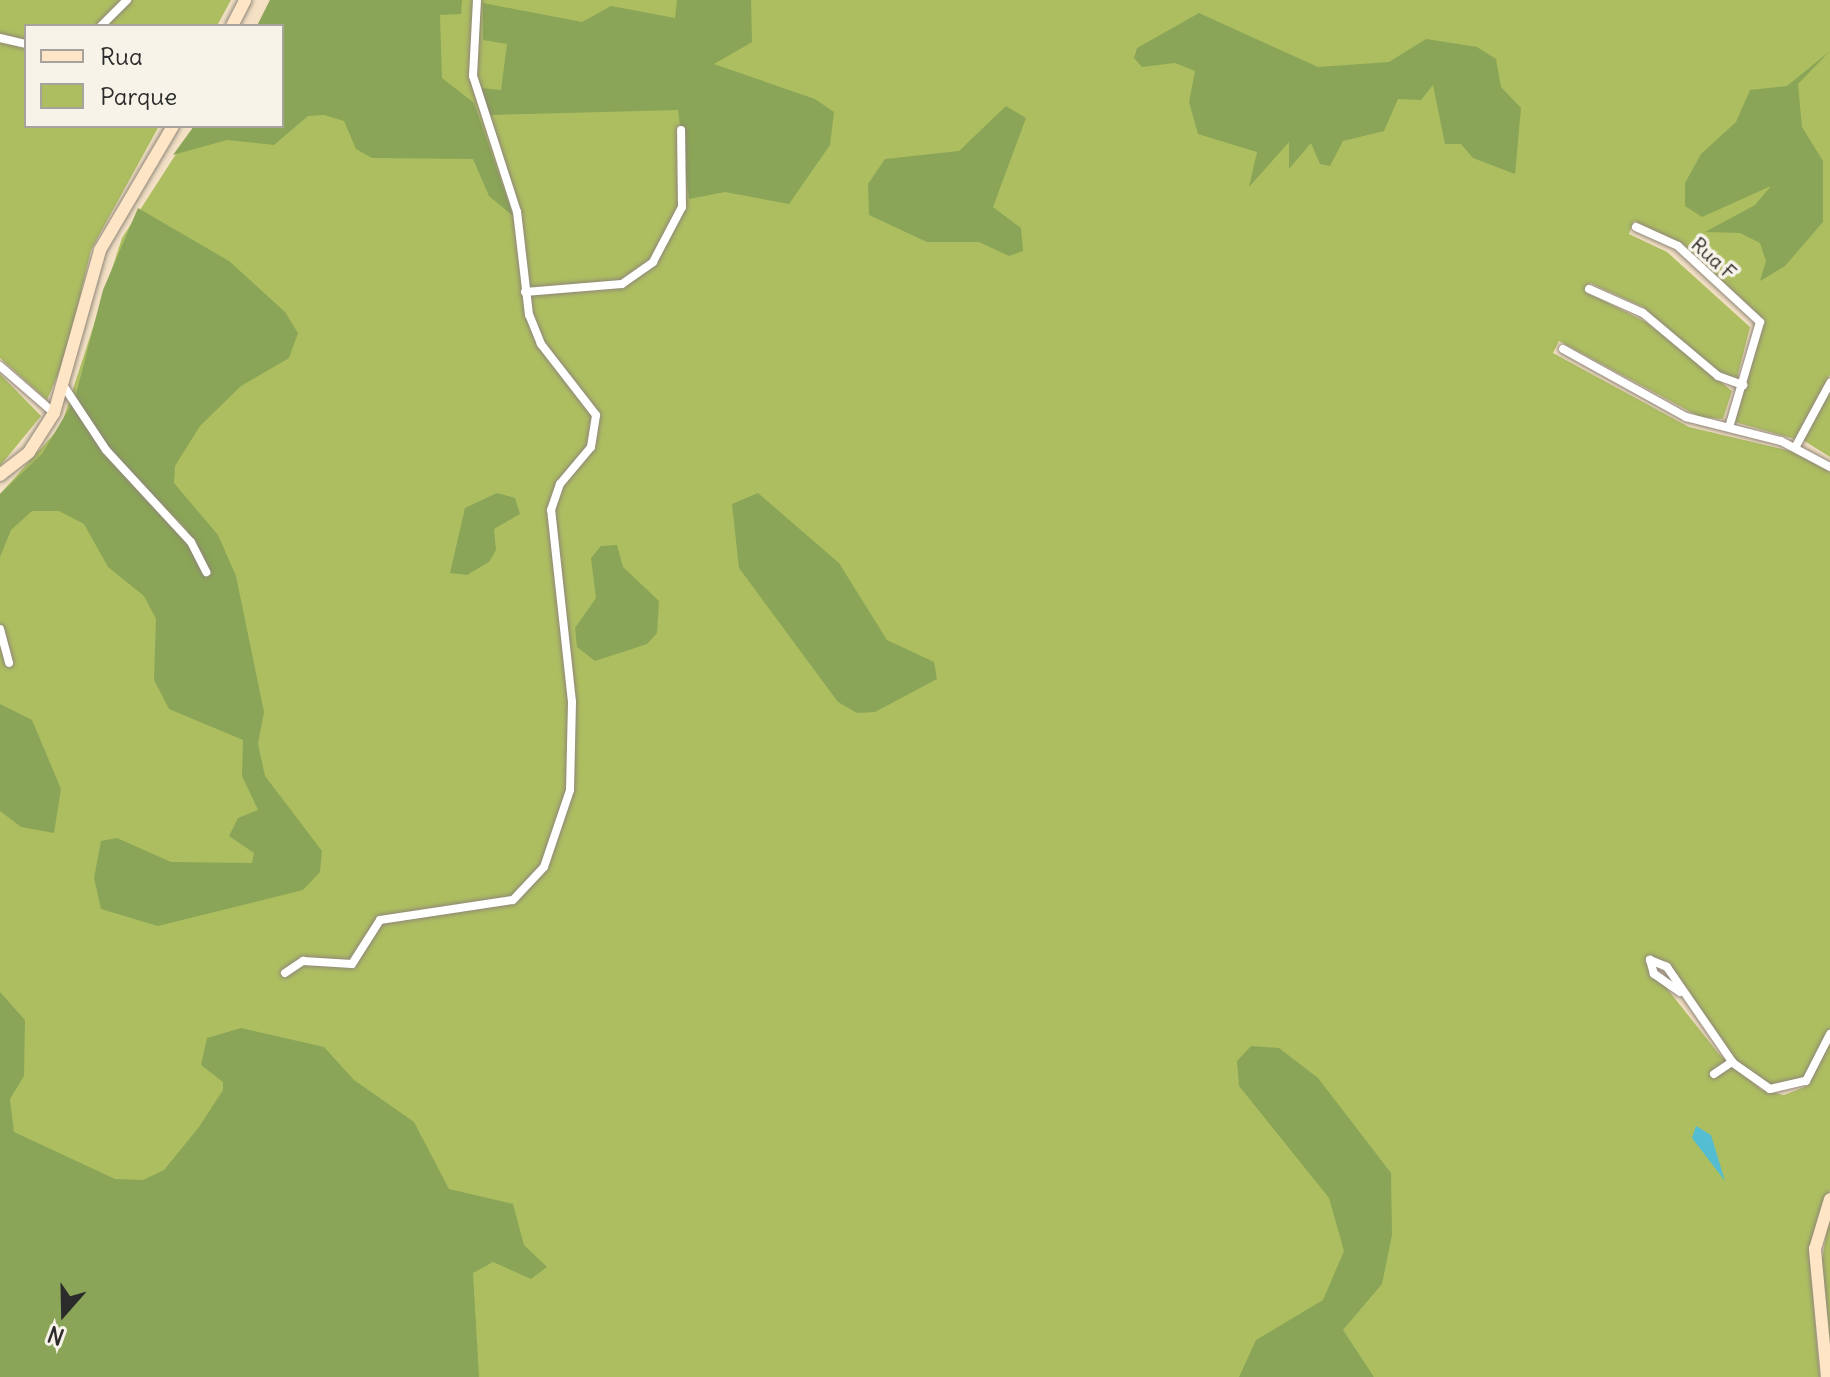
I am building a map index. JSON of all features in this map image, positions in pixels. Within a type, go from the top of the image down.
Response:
[{"type":"street","points":[[103,24],[127,0]]},
{"type":"street","points":[[233,24],[245,0]]},
{"type":"street","points":[[285,973],[303,961],[352,964],[380,920],[504,904],[536,881],[550,854],[570,790],[573,724],[551,510],[560,484],[591,447],[597,422],[589,398],[541,344],[525,292],[517,212],[473,76],[477,0]]},
{"type":"street","points":[[0,38],[24,44]]},
{"type":"street","points":[[0,475],[29,452],[54,413],[65,388],[100,250],[172,128]]},
{"type":"street","points":[[525,292],[622,284],[653,262],[682,207],[681,130]]},
{"type":"street","name":"Rua F","points":[[1636,227],[1678,246],[1761,324],[1743,385]]},
{"type":"street","points":[[1589,289],[1643,313],[1718,376],[1743,385],[1729,427]]},
{"type":"street","points":[[1563,349],[1686,417],[1796,446],[1830,467]]},
{"type":"street","points":[[0,366],[54,413]]},
{"type":"street","points":[[1796,446],[1830,383]]},
{"type":"street","points":[[65,388],[106,450],[191,542],[206,572]]},
{"type":"street","points":[[0,629],[9,663]]},
{"type":"street","points":[[1680,992],[1732,1062],[1763,1086],[1791,1089],[1809,1079],[1830,1034]]},
{"type":"street","points":[[1714,1074],[1732,1062]]},
{"type":"street","points":[[1827,1377],[1815,1249],[1830,1199]]},
{"type":"green space","points":[[0,0],[231,0],[218,24],[24,24],[24,128],[158,128],[91,250],[66,356],[47,400],[0,358]]},
{"type":"green space","points":[[270,0],[1830,0],[1830,375],[1795,439],[1735,422],[1761,317],[1683,244],[1634,221],[1629,234],[1667,252],[1750,327],[1737,378],[1719,373],[1643,307],[1590,283],[1586,292],[1646,322],[1732,391],[1723,419],[1700,417],[1559,341],[1553,353],[1689,427],[1791,451],[1830,472],[1830,1029],[1804,1078],[1773,1086],[1759,1080],[1730,1055],[1667,961],[1645,961],[1719,1054],[1762,1090],[1784,1095],[1807,1086],[1830,1039],[1830,1190],[1809,1251],[1820,1377],[0,1377],[0,494],[61,426],[122,238],[193,128],[284,128],[284,24],[258,24]]},
{"type":"green space","points":[[270,0],[462,0],[461,14],[440,15],[442,78],[474,103],[513,216],[489,196],[473,159],[372,158],[356,149],[344,121],[324,115],[308,116],[274,145],[227,140],[173,155],[193,128],[284,128],[284,24],[258,24]]},
{"type":"green space","points":[[677,0],[751,0],[752,42],[714,64],[815,99],[834,112],[830,145],[789,204],[725,192],[689,199],[678,110],[489,115],[481,88],[501,90],[507,44],[483,40],[483,3],[582,22],[611,6],[675,18]]},
{"type":"green space","points":[[1199,13],[1318,67],[1389,62],[1426,39],[1477,47],[1496,59],[1501,87],[1521,108],[1515,174],[1473,158],[1461,144],[1445,144],[1433,85],[1421,100],[1398,99],[1384,131],[1343,141],[1330,166],[1320,164],[1311,143],[1289,169],[1289,142],[1249,187],[1257,152],[1198,134],[1189,102],[1195,71],[1175,63],[1142,67],[1134,58],[1137,48]]},
{"type":"green space","points":[[1830,51],[1798,84],[1802,127],[1823,161],[1823,222],[1785,266],[1760,281],[1766,261],[1760,243],[1740,233],[1705,232],[1755,205],[1771,186],[1702,217],[1685,206],[1685,183],[1701,154],[1736,122],[1750,90],[1787,86]]},
{"type":"green space","points":[[1006,106],[1026,118],[993,207],[1021,228],[1023,251],[1009,256],[979,242],[927,242],[869,215],[868,184],[885,159],[959,151]]},
{"type":"green space","points":[[138,208],[229,261],[285,312],[298,333],[289,358],[241,386],[200,426],[175,466],[174,483],[218,535],[236,576],[264,712],[258,744],[265,776],[322,851],[320,872],[303,890],[158,926],[101,909],[94,878],[101,841],[117,838],[171,862],[252,863],[254,853],[229,836],[238,818],[258,810],[242,776],[243,740],[169,709],[154,680],[156,619],[144,596],[108,567],[84,524],[59,511],[32,511],[11,530],[0,557],[0,494],[42,454],[73,402],[102,450],[189,543],[204,574],[211,572],[185,527],[110,451],[75,398],[103,290]]},
{"type":"green space","points":[[0,374],[41,416],[0,466]]},
{"type":"green space","points":[[1830,390],[1830,457],[1803,440]]},
{"type":"green space","points":[[497,493],[515,498],[520,514],[494,529],[496,550],[489,562],[467,575],[450,573],[465,508]]},
{"type":"green space","points":[[758,493],[839,563],[887,640],[934,662],[937,679],[875,712],[857,713],[838,702],[739,568],[732,504]]},
{"type":"green space","points":[[617,545],[623,567],[659,601],[657,633],[647,644],[595,661],[577,647],[575,628],[596,598],[591,558],[601,546]]},
{"type":"green space","points":[[0,704],[32,720],[61,789],[54,833],[21,827],[0,811]]},
{"type":"green space","points":[[0,992],[25,1020],[24,1076],[10,1099],[14,1132],[115,1179],[143,1180],[164,1170],[199,1127],[223,1090],[223,1082],[201,1065],[207,1038],[241,1028],[324,1047],[354,1080],[414,1122],[449,1189],[513,1204],[524,1245],[547,1267],[531,1279],[493,1262],[473,1273],[479,1377],[0,1377]]},
{"type":"green space","points":[[1251,1046],[1279,1048],[1318,1078],[1391,1173],[1392,1235],[1382,1284],[1343,1330],[1374,1377],[1239,1377],[1256,1340],[1323,1300],[1344,1251],[1329,1198],[1239,1086],[1237,1061]]},
{"type":"green space","points":[[1830,1209],[1830,1363],[1820,1273]]},
{"type":"water","points":[[1696,1126],[1711,1135],[1725,1181],[1692,1138]]}]
